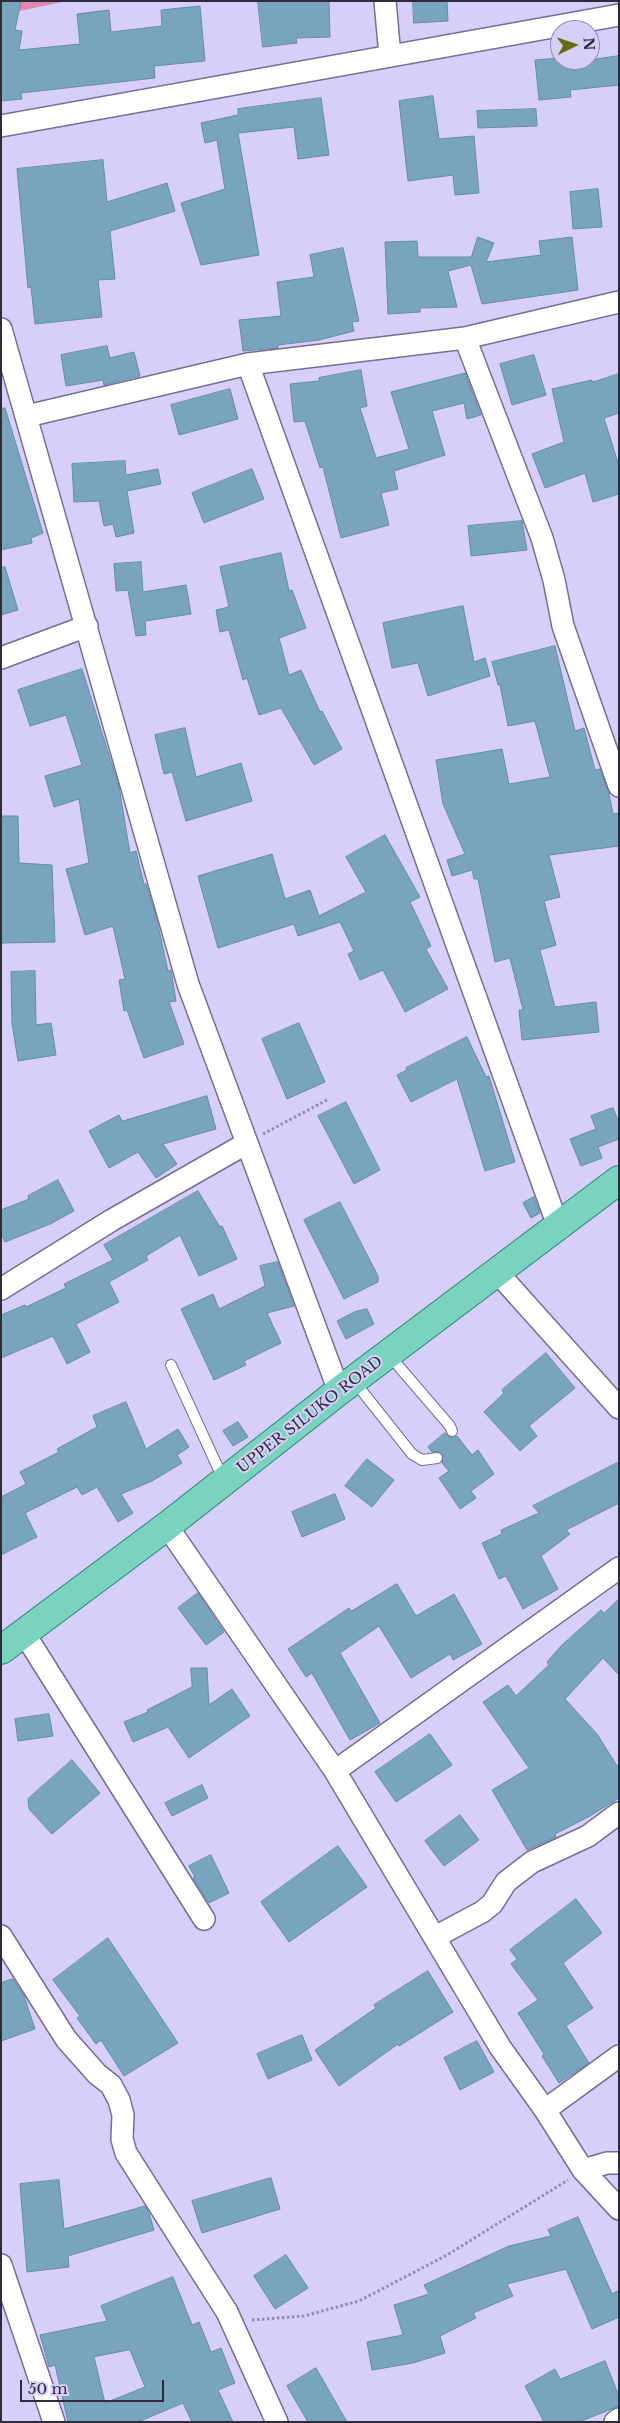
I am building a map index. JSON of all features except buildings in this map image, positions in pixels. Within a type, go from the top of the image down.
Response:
[{"type":"main road","name":"UPPER SILUKO ROAD","points":[[1,1650],[167,1526],[346,1385],[619,1180]]},
{"type":"street","points":[[385,1],[390,56]]},
{"type":"street","points":[[1,126],[619,15]]},
{"type":"street","points":[[27,416],[248,364],[465,338],[619,302]]},
{"type":"street","points":[[1,329],[188,984],[246,1143],[346,1385]]},
{"type":"street","points":[[465,338],[542,538],[554,580],[563,626],[619,786]]},
{"type":"street","points":[[248,364],[558,1226]]},
{"type":"street","points":[[1,658],[87,626]]},
{"type":"street","points":[[1,1289],[112,1220],[246,1143]]},
{"type":"street","points":[[496,1272],[619,1408]]},
{"type":"street","points":[[167,1526],[335,1771],[500,2047],[545,2110],[584,2170],[619,2209]]},
{"type":"street","points":[[335,1771],[619,1568]]},
{"type":"street","points":[[24,1633],[204,1919]]},
{"type":"street","points":[[435,1937],[482,1912],[492,1904],[506,1882],[532,1862],[588,1836],[619,1813]]},
{"type":"street","points":[[1,1936],[66,2039],[97,2074],[112,2085],[123,2115],[122,2139],[126,2153],[231,2321],[277,2422]]},
{"type":"street","points":[[545,2110],[619,2056]]},
{"type":"street","points":[[584,2170],[607,2163],[619,2163]]},
{"type":"street","points":[[1,2265],[54,2422]]},
{"type":"street","points":[[615,2422],[619,2419]]},
{"type":"lane","points":[[388,1354],[450,1426],[452,1431]]},
{"type":"lane","points":[[171,1365],[224,1482]]},
{"type":"lane","points":[[346,1385],[412,1454],[422,1460],[438,1458]]},
{"type":"path","points":[[246,1143],[327,1100]]},
{"type":"path","points":[[231,2321],[304,2316],[359,2302],[446,2255],[584,2170]]},
{"type":"shaded area","points":[[9,1],[67,1],[5,14]]}]
